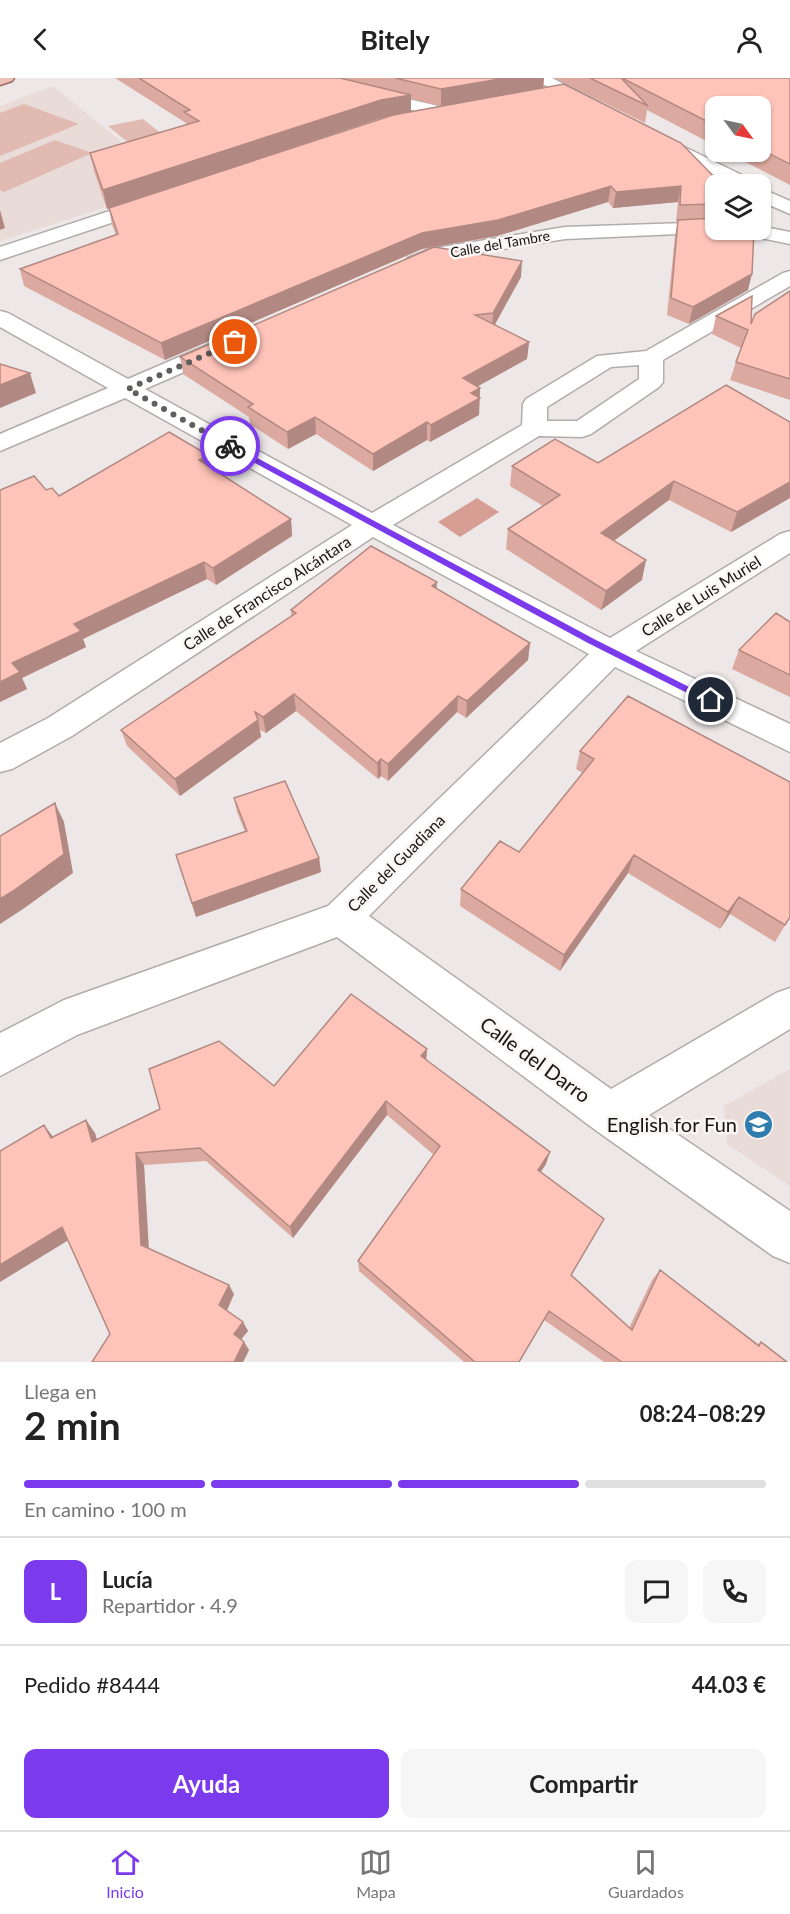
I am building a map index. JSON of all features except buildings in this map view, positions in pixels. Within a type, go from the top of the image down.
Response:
[{"type":"main road","points":[[0,80],[6,78]]},
{"type":"street","points":[[300,78],[446,113]]},
{"type":"street","points":[[541,87],[566,91],[608,113]]},
{"type":"street","points":[[399,122],[468,109]]},
{"type":"street","points":[[639,130],[725,174]]},
{"type":"street","points":[[0,254],[166,198]]},
{"type":"street","points":[[771,198],[790,208]]},
{"type":"street","points":[[771,220],[790,214]]},
{"type":"street","name":"Calle del Tambre","points":[[397,270],[429,255],[565,233],[705,228]]},
{"type":"street","points":[[771,234],[790,238]]},
{"type":"street","points":[[651,357],[651,382],[582,429],[534,428],[535,404],[605,361],[651,357],[790,277]]},
{"type":"street","points":[[0,318],[372,525],[611,652],[790,739]]},
{"type":"street","points":[[0,443],[246,337]]},
{"type":"street","name":"Calle de Francisco Alcántara","points":[[0,759],[60,727],[372,525],[534,428]]},
{"type":"street","name":"Calle de Luis Muriel","points":[[611,652],[790,540]]},
{"type":"street","name":"Calle del Guadiana","points":[[0,1055],[63,1020],[341,918],[611,652]]},
{"type":"street","name":"Calle del Darro","points":[[341,918],[609,1114],[790,1239]]},
{"type":"street","points":[[609,1114],[790,1007]]},
{"type":"shaded area","points":[[53,86],[175,185],[0,241],[0,106]]},
{"type":"shaded area","points":[[24,104],[79,124],[0,156],[0,113]]},
{"type":"shaded area","points":[[143,119],[172,142],[137,150],[108,126]]},
{"type":"shaded area","points":[[55,140],[92,153],[4,192],[0,190],[0,163]]},
{"type":"shaded area","points":[[477,498],[499,512],[460,537],[438,522]]},
{"type":"shaded area","name":"English for Fun","points":[[790,1069],[790,1186],[727,1144],[724,1106]]},
{"type":"way so far","points":[[230,446],[128,389],[235,342]]},
{"type":"place","name":"English for Fun","points":[[758,1125]]},
{"type":"route","points":[[230,446],[372,525],[611,652],[711,700]]}]
